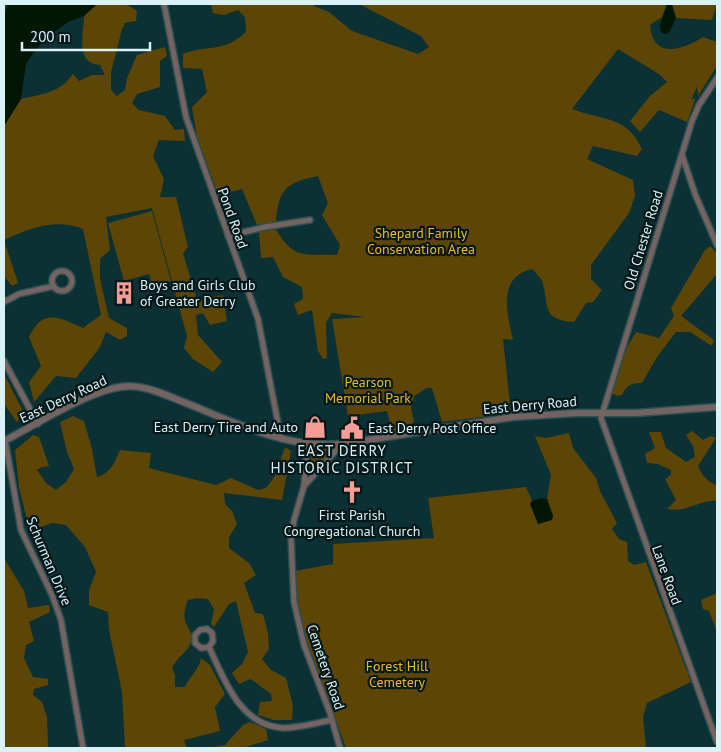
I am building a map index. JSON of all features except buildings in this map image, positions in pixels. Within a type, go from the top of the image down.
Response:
[{"type":"street","name":"Pond Road","points":[[164,4],[186,117],[258,319],[281,439]]},
{"type":"street","name":"Old Chester Road","points":[[602,413],[699,105],[717,78]]},
{"type":"street","points":[[682,155],[695,194],[717,245]]},
{"type":"street","points":[[228,236],[265,227],[310,220]]},
{"type":"street","points":[[4,302],[19,294],[54,286]]},
{"type":"street","points":[[4,361],[38,424]]},
{"type":"street","name":"East Derry Road","points":[[4,441],[102,392],[133,386],[153,390],[281,439],[307,444],[342,444],[497,419],[564,413],[717,407]]},
{"type":"street","name":"Lane Road","points":[[602,413],[601,418],[606,436],[717,742]]},
{"type":"street","name":"Schurman Drive","points":[[4,441],[21,530],[52,595],[61,620],[83,748]]},
{"type":"street","name":"Cemetery Road","points":[[307,444],[304,486],[290,540],[294,602],[306,652],[332,720],[340,748]]},
{"type":"street","points":[[304,486],[342,444]]},
{"type":"street","points":[[209,647],[241,706],[256,720],[266,725],[284,728],[332,720]]},
{"type":"green space","points":[[97,4],[126,4],[137,11],[136,21],[125,23],[122,29],[111,72],[111,90],[117,96],[125,90],[127,78],[137,55],[165,47],[167,56],[160,61],[160,87],[137,94],[132,103],[139,110],[165,116],[175,130],[184,129],[185,141],[159,140],[153,156],[164,179],[160,197],[176,197],[188,247],[183,253],[197,300],[223,295],[227,321],[210,325],[203,313],[196,315],[198,335],[222,362],[213,372],[193,359],[184,348],[187,336],[152,208],[106,217],[110,250],[100,259],[100,279],[109,318],[127,328],[127,336],[120,340],[106,332],[100,347],[76,378],[56,376],[34,402],[29,382],[41,366],[29,337],[34,328],[46,319],[59,318],[83,328],[101,315],[83,229],[63,224],[53,224],[33,228],[4,240],[4,126],[21,99],[56,89],[73,74],[79,81],[92,75],[105,75],[100,65],[92,63],[84,53],[82,39],[84,16]]},
{"type":"green space","points":[[211,4],[315,4],[314,6],[329,12],[352,31],[418,54],[429,47],[421,36],[359,4],[667,4],[662,17],[650,25],[652,36],[656,43],[669,49],[686,46],[703,37],[717,42],[717,66],[698,96],[697,87],[691,100],[695,98],[687,122],[659,110],[640,132],[630,121],[650,96],[667,82],[659,74],[618,49],[572,109],[621,125],[636,138],[642,149],[637,156],[593,146],[587,159],[633,180],[635,196],[629,213],[591,265],[591,279],[602,290],[593,302],[586,303],[574,322],[563,321],[555,318],[548,309],[542,281],[532,269],[521,273],[513,280],[507,297],[507,308],[513,340],[503,339],[511,413],[442,422],[432,388],[427,388],[414,396],[411,408],[414,422],[404,429],[392,432],[387,411],[348,416],[332,319],[365,317],[332,313],[326,323],[327,358],[323,359],[318,351],[312,310],[298,315],[294,304],[303,299],[302,287],[283,277],[273,257],[261,258],[259,232],[275,228],[288,246],[300,253],[337,255],[340,245],[322,215],[328,203],[318,176],[298,181],[286,189],[279,202],[276,222],[257,225],[242,189],[219,195],[217,191],[197,137],[192,107],[207,92],[202,69],[183,68],[183,54],[223,46],[238,39],[246,32],[245,17],[238,10],[224,15],[213,13]]},
{"type":"green space","points":[[669,4],[717,4],[712,20],[676,18],[672,5]]},
{"type":"green space","points":[[152,211],[171,281],[153,286],[149,274],[124,281],[108,223]]},
{"type":"green space","points":[[4,240],[18,283],[12,286],[4,276]]},
{"type":"green space","points":[[710,246],[717,253],[717,274],[681,316],[714,340],[712,346],[690,332],[676,332],[657,357],[642,383],[630,385],[622,395],[617,396],[612,393],[627,347],[636,332],[659,338],[674,316],[671,308],[705,250]]},
{"type":"green space","points":[[4,374],[24,413],[17,422],[4,404]]},
{"type":"green space","points":[[73,416],[84,421],[97,477],[109,470],[120,450],[151,453],[149,468],[216,485],[231,478],[258,490],[266,488],[275,476],[285,447],[291,451],[282,500],[224,493],[225,504],[232,511],[237,524],[229,537],[229,548],[249,563],[256,575],[244,583],[255,613],[263,614],[268,633],[269,649],[262,659],[271,670],[286,678],[293,706],[292,720],[274,720],[258,715],[260,702],[272,701],[271,694],[251,679],[239,684],[232,673],[242,664],[248,652],[236,601],[229,604],[214,627],[211,624],[214,609],[208,599],[197,598],[188,600],[185,609],[185,621],[192,637],[187,649],[172,668],[175,675],[175,687],[185,687],[201,658],[210,665],[225,694],[215,707],[220,731],[184,740],[187,748],[125,748],[122,692],[109,630],[108,612],[89,605],[89,590],[96,572],[85,547],[66,525],[52,523],[30,531],[19,488],[15,450],[33,435],[39,437],[49,466],[37,470],[46,483],[56,490],[66,482],[74,469],[67,452],[60,422]]},
{"type":"green space","points":[[692,431],[703,440],[711,436],[716,438],[698,466],[705,478],[717,485],[717,501],[705,502],[682,509],[667,509],[676,500],[665,479],[671,475],[671,470],[658,464],[647,463],[645,454],[655,448],[649,432],[661,432],[666,448],[686,462],[695,457],[693,446],[686,435]]},
{"type":"green space","name":"Forest Hill Cemetery","points":[[569,433],[573,448],[596,478],[600,491],[617,523],[612,529],[619,539],[627,542],[628,561],[634,565],[646,562],[691,682],[647,703],[643,717],[646,748],[346,748],[305,636],[298,606],[295,571],[333,564],[333,544],[434,538],[428,498],[526,487],[532,501],[530,504],[553,516],[547,499],[551,475],[535,436],[546,438]]},
{"type":"green space","points":[[311,449],[336,449],[310,478]]},
{"type":"green space","points":[[4,558],[24,591],[28,608],[49,605],[50,612],[29,622],[34,641],[26,645],[24,658],[33,677],[48,679],[48,685],[34,689],[33,695],[42,702],[47,717],[48,748],[4,748]]},
{"type":"green space","points":[[717,593],[717,632],[709,611],[703,609],[701,600]]},
{"type":"green space","points":[[250,722],[266,729],[268,740],[243,748],[208,748],[225,745],[243,725]]},
{"type":"shaded area","points":[[8,4],[97,4],[84,16],[68,22],[45,39],[31,56],[26,64],[21,99],[4,126],[4,16]]},
{"type":"shaded area","points":[[667,4],[672,5],[676,18],[669,33],[664,34],[661,32],[660,25]]},
{"type":"shaded area","points":[[541,498],[547,499],[553,516],[552,520],[538,524],[530,504],[532,501]]},
{"type":"place","name":"Boys and Girls Club of Greater Derry","points":[[124,293]]},
{"type":"place","name":"East Derry Tire and Auto","points":[[315,427]]},
{"type":"place","name":"East Derry Post Office","points":[[352,428]]},
{"type":"place","name":"First Parish Congregational Church","points":[[352,492]]},
{"type":"district","name":"EAST DERRY HISTORIC DISTRICT","points":[[342,460]]},
{"type":"park label","name":"Shepard Family Conservation Area","points":[[421,242]]},
{"type":"park label","name":"Pearson Memorial Park","points":[[368,390]]}]
